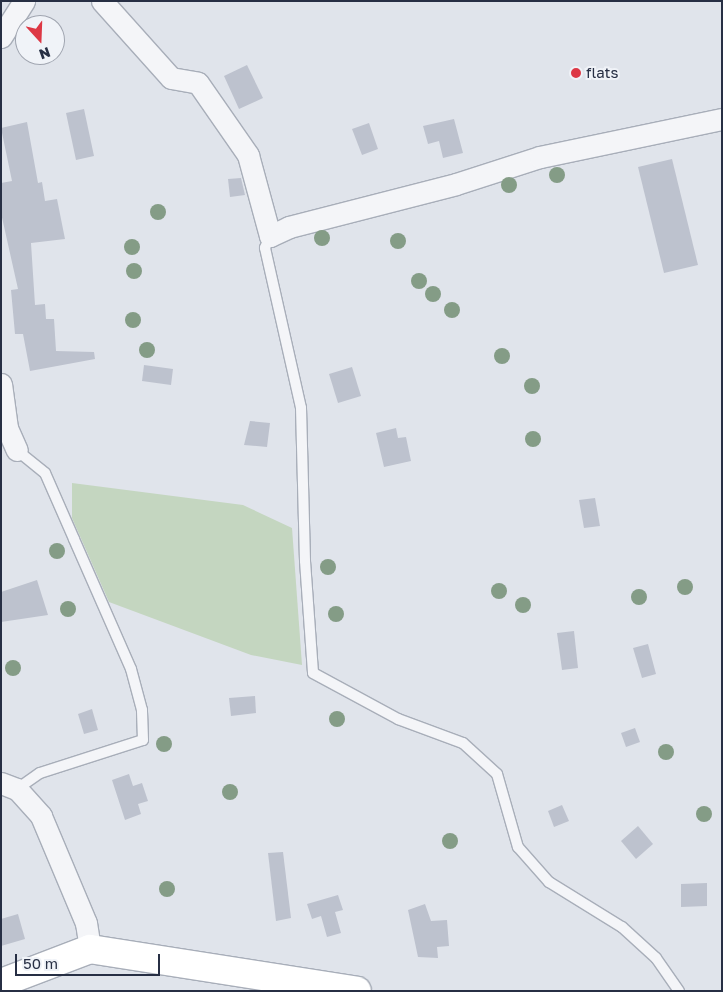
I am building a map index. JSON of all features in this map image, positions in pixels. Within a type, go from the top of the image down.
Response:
[{"type":"street","points":[[1,37],[24,1]]},
{"type":"street","points":[[102,1],[171,78],[198,82],[248,155],[270,236],[289,227],[456,184],[540,157],[722,119]]},
{"type":"street","points":[[1,384],[7,428],[17,450]]},
{"type":"street","points":[[9,786],[42,816],[86,923],[90,949]]},
{"type":"street","points":[[1,983],[90,949],[357,991]]},
{"type":"lane","points":[[270,236],[265,248],[301,408],[305,562],[313,673],[398,719],[463,743],[497,774],[518,847],[549,882],[622,927],[656,958],[678,991]]},
{"type":"lane","points":[[9,786],[40,773],[143,740],[142,710],[130,669],[74,539],[45,473],[17,450]]},
{"type":"green space","points":[[72,483],[243,505],[292,528],[302,665],[251,655],[109,602],[72,518]]},
{"type":"building","points":[[247,65],[263,98],[239,109],[224,76]]},
{"type":"building","points":[[84,109],[94,156],[76,160],[66,113]]},
{"type":"building","points":[[454,119],[463,153],[443,158],[439,141],[428,144],[423,126]]},
{"type":"building","points":[[27,122],[38,183],[42,182],[45,201],[57,199],[65,239],[31,243],[35,305],[45,304],[46,319],[54,319],[56,351],[94,352],[95,359],[30,371],[23,334],[15,334],[11,290],[18,289],[1,213],[1,183],[12,181],[1,128]]},
{"type":"building","points":[[369,123],[378,149],[362,155],[352,129]]},
{"type":"building","points":[[672,159],[698,265],[664,273],[638,167]]},
{"type":"building","points":[[241,178],[245,195],[230,197],[228,179]]},
{"type":"building","points":[[144,365],[173,369],[171,385],[142,381]]},
{"type":"building","points":[[352,367],[361,396],[338,403],[329,374]]},
{"type":"building","points":[[250,421],[270,423],[267,447],[244,445]]},
{"type":"building","points":[[396,428],[398,438],[406,437],[411,461],[384,467],[376,433]]},
{"type":"building","points":[[595,498],[600,526],[584,528],[579,500]]},
{"type":"building","points":[[37,580],[48,615],[1,622],[1,592]]},
{"type":"building","points":[[574,631],[578,668],[562,670],[557,633]]},
{"type":"building","points":[[648,644],[656,674],[642,678],[633,648]]},
{"type":"building","points":[[255,696],[256,713],[231,716],[229,698]]},
{"type":"building","points":[[92,709],[98,730],[84,734],[78,714]]},
{"type":"building","points":[[635,728],[640,742],[626,747],[621,733]]},
{"type":"building","points":[[129,774],[133,786],[142,783],[148,801],[138,804],[141,814],[125,820],[112,780]]},
{"type":"building","points":[[562,805],[569,821],[554,827],[548,811]]},
{"type":"building","points":[[638,826],[653,844],[636,859],[621,841]]},
{"type":"building","points":[[283,852],[291,918],[276,921],[268,853]]},
{"type":"building","points":[[707,883],[707,906],[681,907],[681,884]]},
{"type":"building","points":[[338,895],[343,910],[335,912],[341,933],[327,937],[321,916],[312,919],[307,904]]},
{"type":"building","points":[[425,904],[431,921],[447,920],[449,946],[437,947],[438,958],[418,957],[408,910]]},
{"type":"building","points":[[18,914],[25,939],[1,946],[1,919]]},
{"type":"place","name":"flats","points":[[576,73]]}]
